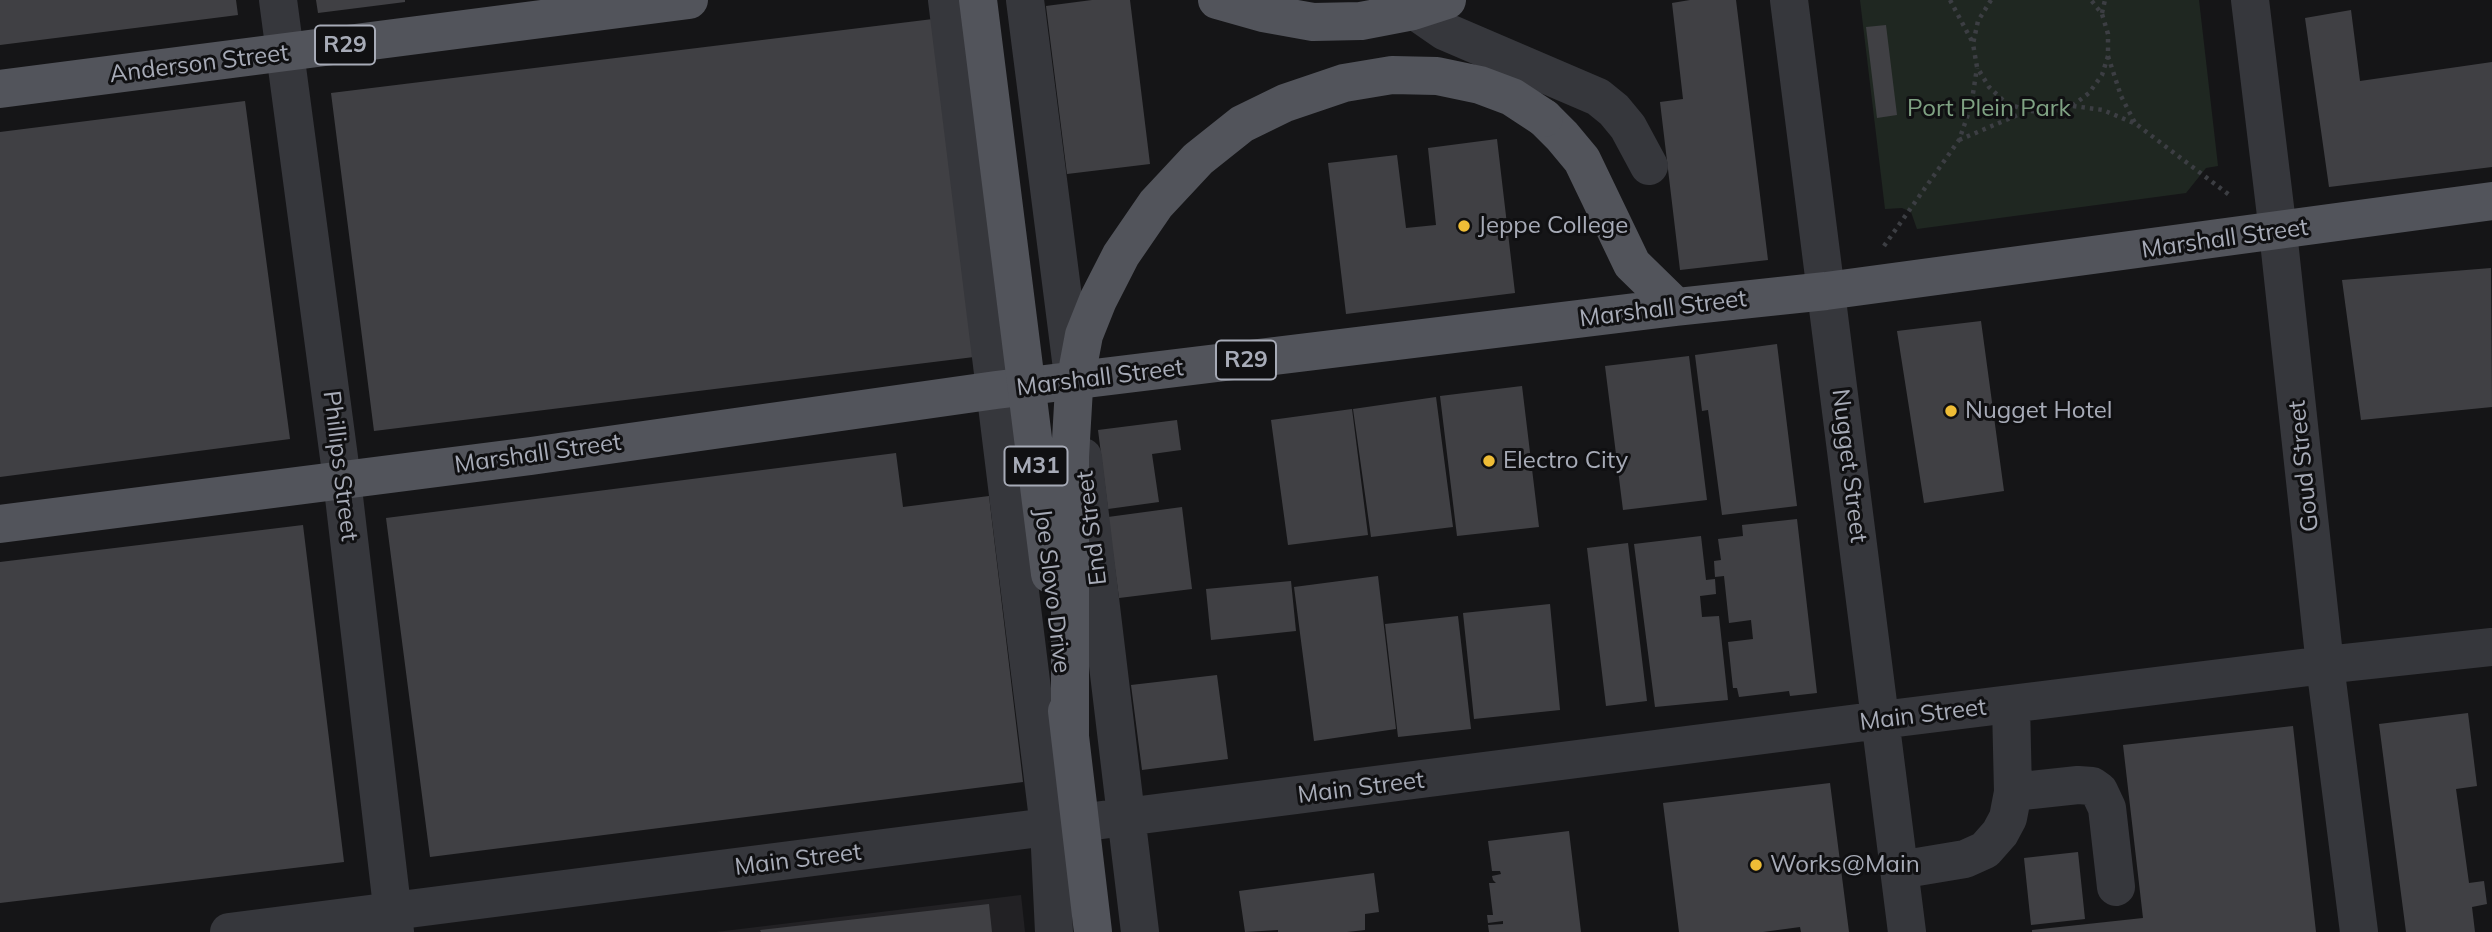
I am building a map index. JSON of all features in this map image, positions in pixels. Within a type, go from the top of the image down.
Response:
[{"type":"main road","name":"Anderson Street","points":[[0,89],[689,0]]},
{"type":"main road","name":"Joe Slovo Drive","points":[[978,0],[1093,932]]},
{"type":"main road","points":[[1217,0],[1313,23],[1361,21],[1413,11],[1447,0]]},
{"type":"main road","points":[[1070,735],[1070,457],[1074,388],[1084,335],[1121,255],[1156,204],[1198,159],[1242,124],[1285,103],[1344,83],[1392,75],[1437,76],[1480,85],[1512,97],[1544,118],[1582,160],[1632,264],[1676,307]]},
{"type":"main road","name":"Marshall Street","points":[[0,524],[996,390],[1841,289],[2492,201]]},
{"type":"street","name":"Phillips Street","points":[[278,0],[342,480],[393,922]]},
{"type":"street","points":[[947,0],[1049,827],[1054,932]]},
{"type":"street","name":"End Street","points":[[1026,0],[1140,932]]},
{"type":"street","points":[[1405,0],[1444,31],[1598,97],[1614,110],[1628,127],[1649,166]]},
{"type":"street","name":"Nugget Street","points":[[1789,0],[1841,289],[1881,720],[1907,932]]},
{"type":"street","name":"Goud Street","points":[[2250,0],[2325,665],[2359,932]]},
{"type":"street","name":"Main Street","points":[[229,932],[393,922],[1049,827],[1881,720],[2492,647]]},
{"type":"street","points":[[1899,870],[1965,859],[1985,850],[2000,833],[2008,818],[2013,792],[2011,705]]},
{"type":"street","points":[[2013,792],[2078,785],[2092,786],[2099,791],[2107,808],[2116,887]]},
{"type":"path","points":[[1841,289],[1959,140],[1971,106],[1977,67],[1973,44],[1950,0]]},
{"type":"path","points":[[1973,44],[1978,21],[1992,0]]},
{"type":"path","points":[[2072,106],[2089,93],[2102,75],[2108,56],[2108,34],[2102,14],[2091,0]]},
{"type":"path","points":[[2102,14],[2105,0]]},
{"type":"path","points":[[2108,56],[2121,96],[2136,124]]},
{"type":"path","points":[[1977,67],[1989,88],[2006,103],[2028,111],[2051,111],[2072,106],[2103,110],[2136,124],[2278,232]]},
{"type":"path","points":[[1959,140],[2028,111]]},
{"type":"shaded area","points":[[1021,895],[1025,932],[716,932]]},
{"type":"green space","name":"Port Plein Park","points":[[1860,0],[2199,0],[2218,166],[2206,168],[2186,193],[1917,229],[1911,212],[1902,208],[1885,209]]},
{"type":"building","points":[[0,0],[236,0],[238,15],[0,45]]},
{"type":"building","points":[[316,0],[405,0],[405,2],[318,13]]},
{"type":"building","points":[[1092,0],[1130,0],[1150,164],[1067,174],[1046,6]]},
{"type":"building","points":[[1690,0],[1736,0],[1768,260],[1680,270],[1660,102],[1683,99],[1672,3]]},
{"type":"building","points":[[2351,10],[2360,81],[2492,62],[2492,167],[2329,187],[2305,18]]},
{"type":"building","points":[[933,19],[974,357],[374,431],[331,93]]},
{"type":"building","points":[[1886,25],[1897,115],[1877,118],[1866,27]]},
{"type":"building","points":[[245,101],[290,439],[0,477],[0,132]]},
{"type":"building","name":"Jeppe College","points":[[1497,139],[1515,293],[1346,314],[1328,163],[1397,155],[1406,228],[1436,225],[1428,148]]},
{"type":"building","points":[[2491,268],[2492,407],[2361,420],[2342,280]]},
{"type":"building","name":"Nugget Hotel","points":[[1981,321],[2004,491],[1924,503],[1897,331]]},
{"type":"building","points":[[1777,344],[1797,506],[1722,515],[1708,410],[1702,411],[1695,355]]},
{"type":"building","points":[[1689,356],[1707,500],[1623,510],[1605,366]]},
{"type":"building","name":"Electro City","points":[[1522,386],[1539,527],[1457,536],[1440,396]]},
{"type":"building","points":[[1436,397],[1453,527],[1371,537],[1353,409]]},
{"type":"building","points":[[1352,409],[1368,535],[1288,545],[1271,420]]},
{"type":"building","points":[[1177,420],[1181,450],[1152,454],[1159,502],[1108,509],[1098,430]]},
{"type":"building","points":[[896,453],[903,507],[989,496],[1023,782],[430,857],[386,518]]},
{"type":"building","points":[[1182,507],[1192,589],[1119,598],[1108,517]]},
{"type":"building","points":[[1797,519],[1817,693],[1790,696],[1789,691],[1739,697],[1737,688],[1733,688],[1728,642],[1753,639],[1751,620],[1729,623],[1724,576],[1715,577],[1714,561],[1721,560],[1718,539],[1743,536],[1742,525]]},
{"type":"building","points":[[303,525],[344,862],[0,903],[0,562]]},
{"type":"building","points":[[1701,536],[1706,580],[1715,579],[1716,594],[1700,596],[1702,617],[1719,616],[1728,700],[1655,707],[1634,544]]},
{"type":"building","points":[[1628,543],[1647,701],[1606,706],[1587,548]]},
{"type":"building","points":[[1378,576],[1396,729],[1314,741],[1294,587]]},
{"type":"building","points":[[1291,581],[1296,631],[1211,640],[1206,589]]},
{"type":"building","points":[[1550,604],[1560,710],[1474,719],[1463,613]]},
{"type":"building","points":[[1458,616],[1471,729],[1398,737],[1385,624]]},
{"type":"building","points":[[1217,675],[1228,759],[1142,770],[1131,685]]},
{"type":"building","points":[[2468,713],[2477,786],[2456,789],[2469,883],[2484,881],[2487,904],[2472,907],[2475,932],[2406,932],[2379,724]]},
{"type":"building","points":[[2293,726],[2316,932],[2032,932],[2143,918],[2123,745]]},
{"type":"building","name":"Works@Main","points":[[1830,783],[1849,932],[1801,932],[1800,927],[1763,932],[1679,932],[1663,803]]},
{"type":"building","points":[[1569,831],[1581,932],[1489,932],[1488,925],[1503,924],[1503,921],[1488,923],[1487,915],[1493,915],[1489,883],[1496,883],[1492,876],[1501,874],[1500,871],[1492,871],[1488,841]]},
{"type":"building","points":[[2078,852],[2085,919],[2031,925],[2024,858]]},
{"type":"building","points":[[1374,873],[1379,912],[1365,914],[1365,930],[1245,932],[1239,891]]},
{"type":"building","points":[[989,904],[992,932],[760,930]]},
{"type":"place","name":"Jeppe College","points":[[1464,226]]},
{"type":"place","name":"Nugget Hotel","points":[[1951,411]]},
{"type":"place","name":"Electro City","points":[[1489,461]]},
{"type":"place","name":"Works@Main","points":[[1756,865]]}]
